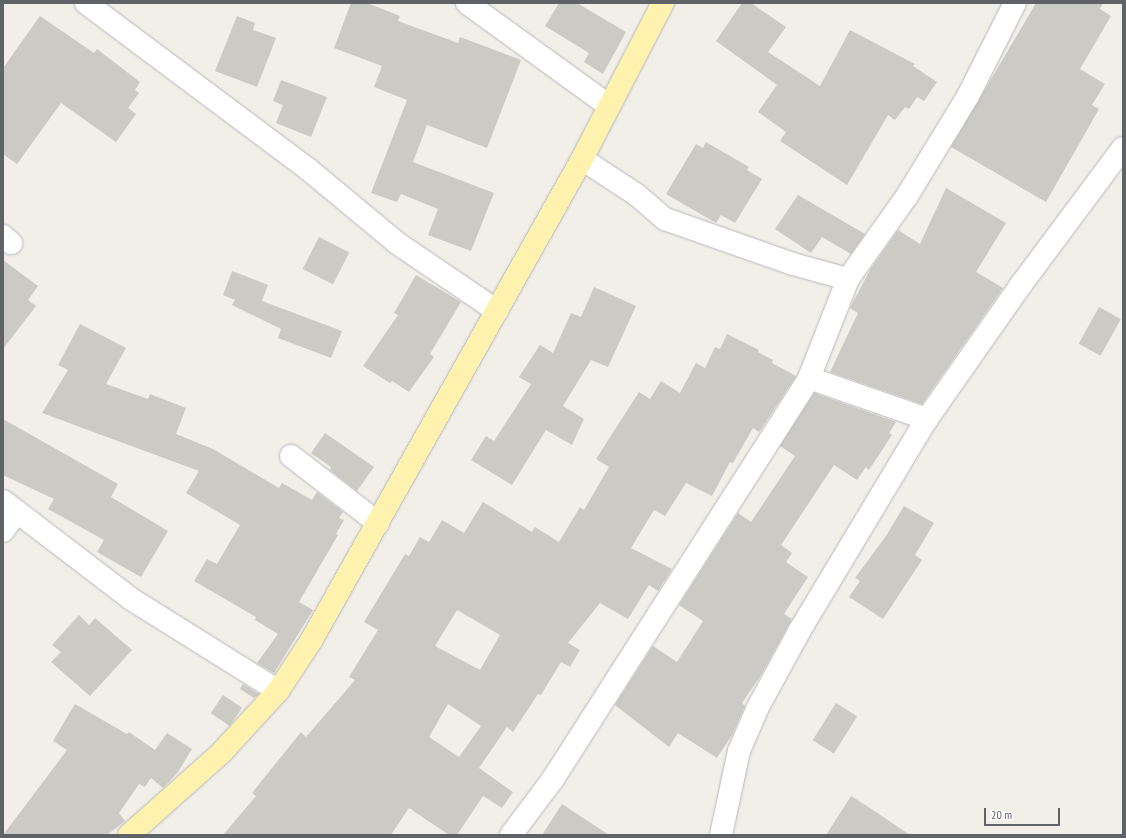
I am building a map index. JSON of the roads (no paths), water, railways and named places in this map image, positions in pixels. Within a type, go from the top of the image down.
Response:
[{"type":"main road","points":[[129,835],[222,752],[278,691],[311,641],[582,159],[608,105],[663,3]]},
{"type":"street","points":[[86,3],[308,169],[397,243],[497,311]]},
{"type":"street","points":[[467,3],[608,105]]},
{"type":"street","points":[[511,835],[553,779],[809,378],[848,279],[907,196],[952,122],[1015,3]]},
{"type":"street","points":[[721,835],[739,751],[758,707],[800,630],[927,419],[1020,286],[1123,148]]},
{"type":"street","points":[[582,159],[637,195],[666,218],[793,264],[848,279]]},
{"type":"street","points":[[809,378],[927,419]]},
{"type":"street","points":[[291,456],[378,523]]},
{"type":"street","points":[[3,532],[10,506],[131,599],[278,691]]}]
